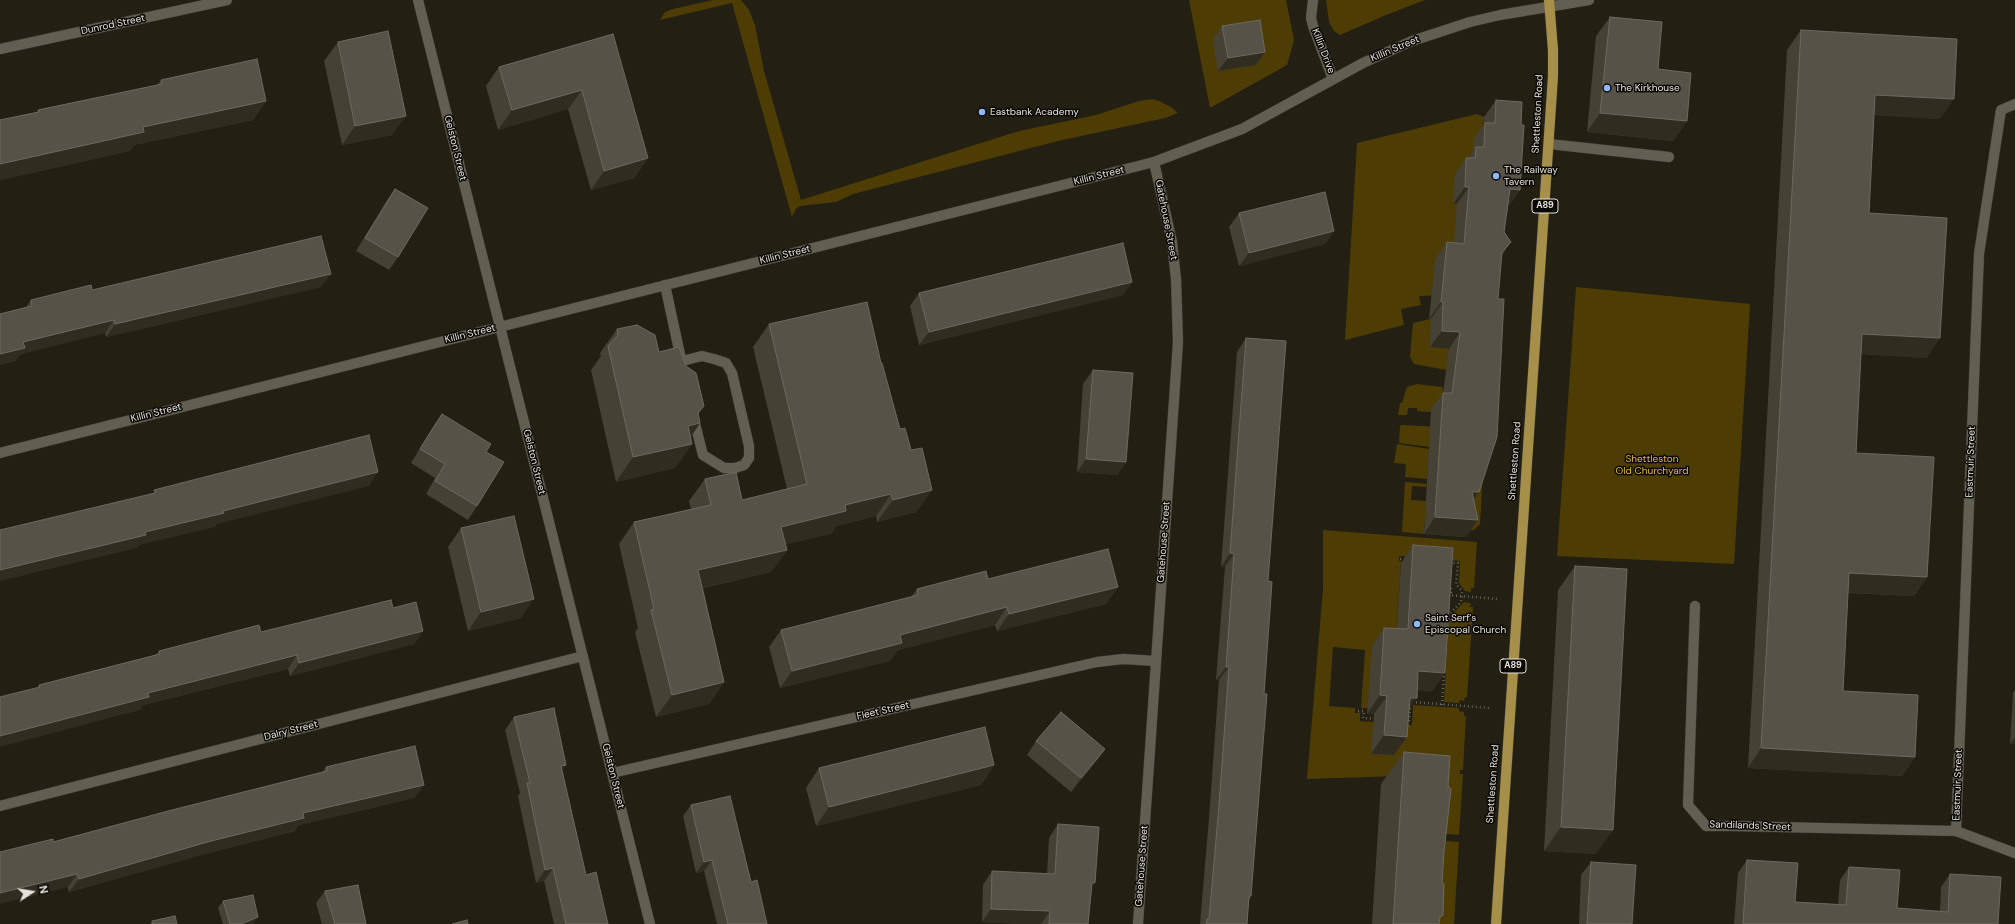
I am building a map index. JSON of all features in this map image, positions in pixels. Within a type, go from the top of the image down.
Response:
[{"type":"main road","name":"Shettleston Road","points":[[1496,924],[1549,144],[1553,57],[1549,3]]},
{"type":"street","name":"Dunrod Street","points":[[0,49],[227,0]]},
{"type":"street","name":"Gelston Street","points":[[418,0],[650,924]]},
{"type":"street","name":"Killin Drive","points":[[1313,0],[1311,18],[1313,26],[1333,79]]},
{"type":"street","name":"Killin Street","points":[[0,453],[1154,162],[1242,129],[1386,52],[1433,33],[1470,22],[1549,3],[1589,0]]},
{"type":"street","name":"Eastmuir Street","points":[[1956,830],[1979,254],[2001,110],[2015,104]]},
{"type":"street","points":[[1549,144],[1669,157]]},
{"type":"street","name":"Gatehouse Street","points":[[1138,924],[1175,385],[1178,315],[1172,242],[1154,162]]},
{"type":"street","points":[[665,285],[682,364],[702,356],[726,363],[732,373],[750,446],[749,458],[744,465],[735,468],[724,468],[710,461],[703,455],[691,407]]},
{"type":"street","name":"Sandilands Street","points":[[1695,606],[1688,805],[1706,826],[1956,830],[2015,853]]},
{"type":"street","name":"Dalry Street","points":[[0,806],[583,656]]},
{"type":"street","name":"Fleet Street","points":[[612,773],[1097,662],[1123,659],[1156,661]]},
{"type":"path","points":[[1400,559],[1408,559]]},
{"type":"path","points":[[1443,562],[1458,563],[1456,584],[1462,591],[1461,602],[1447,617]]},
{"type":"path","points":[[1450,569],[1458,570]]},
{"type":"path","points":[[1446,586],[1451,586],[1449,596],[1475,598]]},
{"type":"path","points":[[1442,704],[1444,665]]},
{"type":"path","points":[[1405,702],[1468,706]]},
{"type":"path","points":[[1403,722],[1409,722],[1410,702]]},
{"type":"path","points":[[1358,711],[1364,711],[1363,718],[1378,719]]},
{"type":"green space","points":[[713,0],[741,0],[749,10],[755,25],[764,71],[801,200],[1019,131],[1096,115],[1139,101],[1152,99],[1159,101],[1171,107],[1178,113],[1165,118],[1058,141],[853,194],[836,202],[800,206],[796,209],[792,217],[732,3],[660,20],[665,12]]},
{"type":"green space","points":[[1189,0],[1286,0],[1294,40],[1287,65],[1210,108]]},
{"type":"green space","points":[[1326,0],[1425,0],[1340,35],[1334,31],[1329,22]]},
{"type":"green space","points":[[1477,114],[1484,117],[1483,140],[1472,164],[1470,205],[1449,295],[1419,296],[1421,305],[1401,309],[1404,325],[1345,340],[1357,143]]},
{"type":"green space","name":"Shettleston Old Churchyard","points":[[1576,287],[1750,304],[1734,564],[1557,556]]},
{"type":"green space","points":[[1444,316],[1456,349],[1452,371],[1414,364],[1410,357],[1413,323]]},
{"type":"green space","points":[[1417,384],[1442,387],[1441,413],[1417,411],[1417,408],[1408,408],[1407,415],[1398,415],[1400,403],[1402,403],[1407,387]]},
{"type":"green space","points":[[1400,426],[1441,427],[1430,447],[1399,443]]},
{"type":"green space","points":[[1397,444],[1429,449],[1427,479],[1405,477],[1406,464],[1394,463]]},
{"type":"green space","points":[[1484,454],[1480,524],[1474,530],[1465,529],[1473,505],[1475,485]]},
{"type":"green space","points":[[1405,482],[1427,484],[1426,487],[1412,486],[1411,500],[1426,501],[1424,534],[1402,532]]},
{"type":"green space","points":[[1323,530],[1477,542],[1474,588],[1471,588],[1471,592],[1465,591],[1459,583],[1460,561],[1399,556],[1399,561],[1401,561],[1396,648],[1368,708],[1361,708],[1365,650],[1333,647],[1329,706],[1355,708],[1355,713],[1360,713],[1360,721],[1412,725],[1413,705],[1459,708],[1459,711],[1464,712],[1464,716],[1466,716],[1463,770],[1460,770],[1460,774],[1463,774],[1459,835],[1424,832],[1428,775],[1307,779],[1323,589]]},
{"type":"green space","points":[[1464,602],[1471,603],[1470,607],[1473,607],[1467,697],[1465,697],[1464,701],[1460,700],[1459,703],[1444,702],[1449,618]]},
{"type":"green space","points":[[1424,839],[1459,842],[1454,924],[1421,924]]},
{"type":"building","points":[[1610,17],[1662,22],[1658,69],[1691,73],[1687,121],[1600,113]]},
{"type":"building","points":[[1260,20],[1265,52],[1228,58],[1222,26]]},
{"type":"building","points":[[1801,30],[1957,39],[1954,99],[1875,95],[1869,213],[1947,218],[1940,338],[1862,334],[1856,453],[1934,457],[1927,577],[1849,573],[1843,691],[1918,695],[1915,757],[1761,748]]},
{"type":"building","points":[[388,31],[406,116],[355,126],[338,42]]},
{"type":"building","points":[[613,34],[648,158],[604,171],[582,90],[512,110],[499,67]]},
{"type":"building","points":[[257,59],[266,101],[143,127],[144,132],[0,164],[0,120],[39,112],[38,110],[162,84],[161,80]]},
{"type":"building","points":[[1496,100],[1522,102],[1521,125],[1524,125],[1520,190],[1510,189],[1504,232],[1511,242],[1502,252],[1498,299],[1504,299],[1497,437],[1479,492],[1472,492],[1478,520],[1435,517],[1443,393],[1452,393],[1460,332],[1442,331],[1443,302],[1441,302],[1447,242],[1464,244],[1469,187],[1465,187],[1466,158],[1475,158],[1476,147],[1484,147],[1485,123],[1495,123]]},
{"type":"building","points":[[395,189],[428,208],[398,257],[365,238]]},
{"type":"building","points":[[1325,192],[1334,231],[1249,253],[1239,213]]},
{"type":"building","points":[[321,236],[331,274],[115,324],[114,320],[23,342],[25,348],[0,354],[0,314],[32,306],[31,300],[91,285],[92,290]]},
{"type":"building","points":[[1123,243],[1132,282],[929,332],[919,293]]},
{"type":"building","points":[[867,302],[881,363],[900,429],[905,428],[911,450],[922,448],[932,490],[893,500],[891,494],[845,505],[846,511],[781,527],[787,550],[698,570],[724,682],[672,695],[651,610],[654,609],[634,522],[711,505],[705,479],[736,472],[742,500],[807,484],[769,324]]},
{"type":"building","points":[[637,325],[655,335],[659,352],[679,347],[686,366],[696,373],[704,406],[698,413],[700,423],[688,426],[692,444],[633,457],[608,346],[618,335],[617,329]]},
{"type":"building","points":[[1246,338],[1286,341],[1268,581],[1272,582],[1264,694],[1267,694],[1251,896],[1249,896],[1247,924],[1206,924],[1207,919],[1209,919],[1229,667],[1226,667],[1234,554],[1230,553]]},
{"type":"building","points":[[1093,370],[1133,373],[1126,462],[1086,459]]},
{"type":"building","points":[[442,414],[491,444],[486,452],[504,462],[477,506],[435,481],[445,464],[420,449]]},
{"type":"building","points":[[369,435],[378,472],[223,511],[224,513],[145,532],[146,535],[0,570],[0,530],[155,493],[154,490]]},
{"type":"building","points":[[514,516],[534,599],[481,612],[461,528]]},
{"type":"building","name":"Saint Serf's Episcopal Church","points":[[1413,545],[1453,548],[1445,673],[1418,671],[1417,698],[1410,698],[1407,737],[1384,735],[1387,696],[1380,695],[1384,628],[1408,629]]},
{"type":"building","points":[[1108,549],[1118,587],[1009,614],[1007,607],[900,635],[902,643],[792,671],[781,630],[918,595],[917,589],[986,571],[988,579]]},
{"type":"building","points":[[1575,566],[1627,569],[1613,830],[1561,827]]},
{"type":"building","points":[[391,600],[393,608],[416,602],[423,631],[299,663],[297,655],[148,693],[149,697],[0,736],[0,697],[40,687],[39,685],[160,654],[159,651],[259,625],[261,632]]},
{"type":"building","points":[[554,708],[566,765],[561,766],[586,875],[596,872],[608,924],[566,924],[553,868],[545,870],[527,783],[530,783],[514,717]]},
{"type":"building","points":[[1061,712],[1105,749],[1081,778],[1036,741]]},
{"type":"building","points":[[985,727],[994,765],[829,807],[819,768]]},
{"type":"building","points":[[415,746],[424,785],[303,813],[304,818],[211,841],[79,879],[77,874],[0,893],[0,852],[53,839],[53,842],[327,771],[326,767]]},
{"type":"building","points":[[1404,752],[1450,756],[1448,786],[1451,789],[1442,882],[1444,884],[1443,915],[1440,917],[1439,924],[1393,924]]},
{"type":"building","points":[[730,796],[751,882],[757,880],[767,924],[728,924],[712,860],[704,862],[691,805]]},
{"type":"building","points":[[1058,824],[1099,827],[1095,883],[1092,883],[1088,924],[1049,924],[1050,911],[991,909],[992,871],[1055,874]]},
{"type":"building","points":[[1747,860],[1798,863],[1795,902],[1846,905],[1849,867],[1900,870],[1897,908],[1948,912],[1950,874],[2001,877],[1998,924],[1743,924]]},
{"type":"building","points":[[1591,862],[1636,865],[1632,924],[1587,924]]},
{"type":"building","points":[[358,885],[366,924],[335,924],[325,891]]},
{"type":"building","points":[[253,895],[258,917],[241,924],[230,924],[223,901]]},
{"type":"building","points":[[175,916],[177,924],[152,924],[152,921]]},
{"type":"building","points":[[467,920],[468,924],[452,924]]},
{"type":"place","name":"The Kirkhouse","points":[[1607,88]]},
{"type":"place","name":"Eastbank Academy","points":[[982,112]]},
{"type":"place","name":"The Railway Tavern","points":[[1496,176]]},
{"type":"place","name":"Saint Serf's Episcopal Church","points":[[1417,624]]}]
